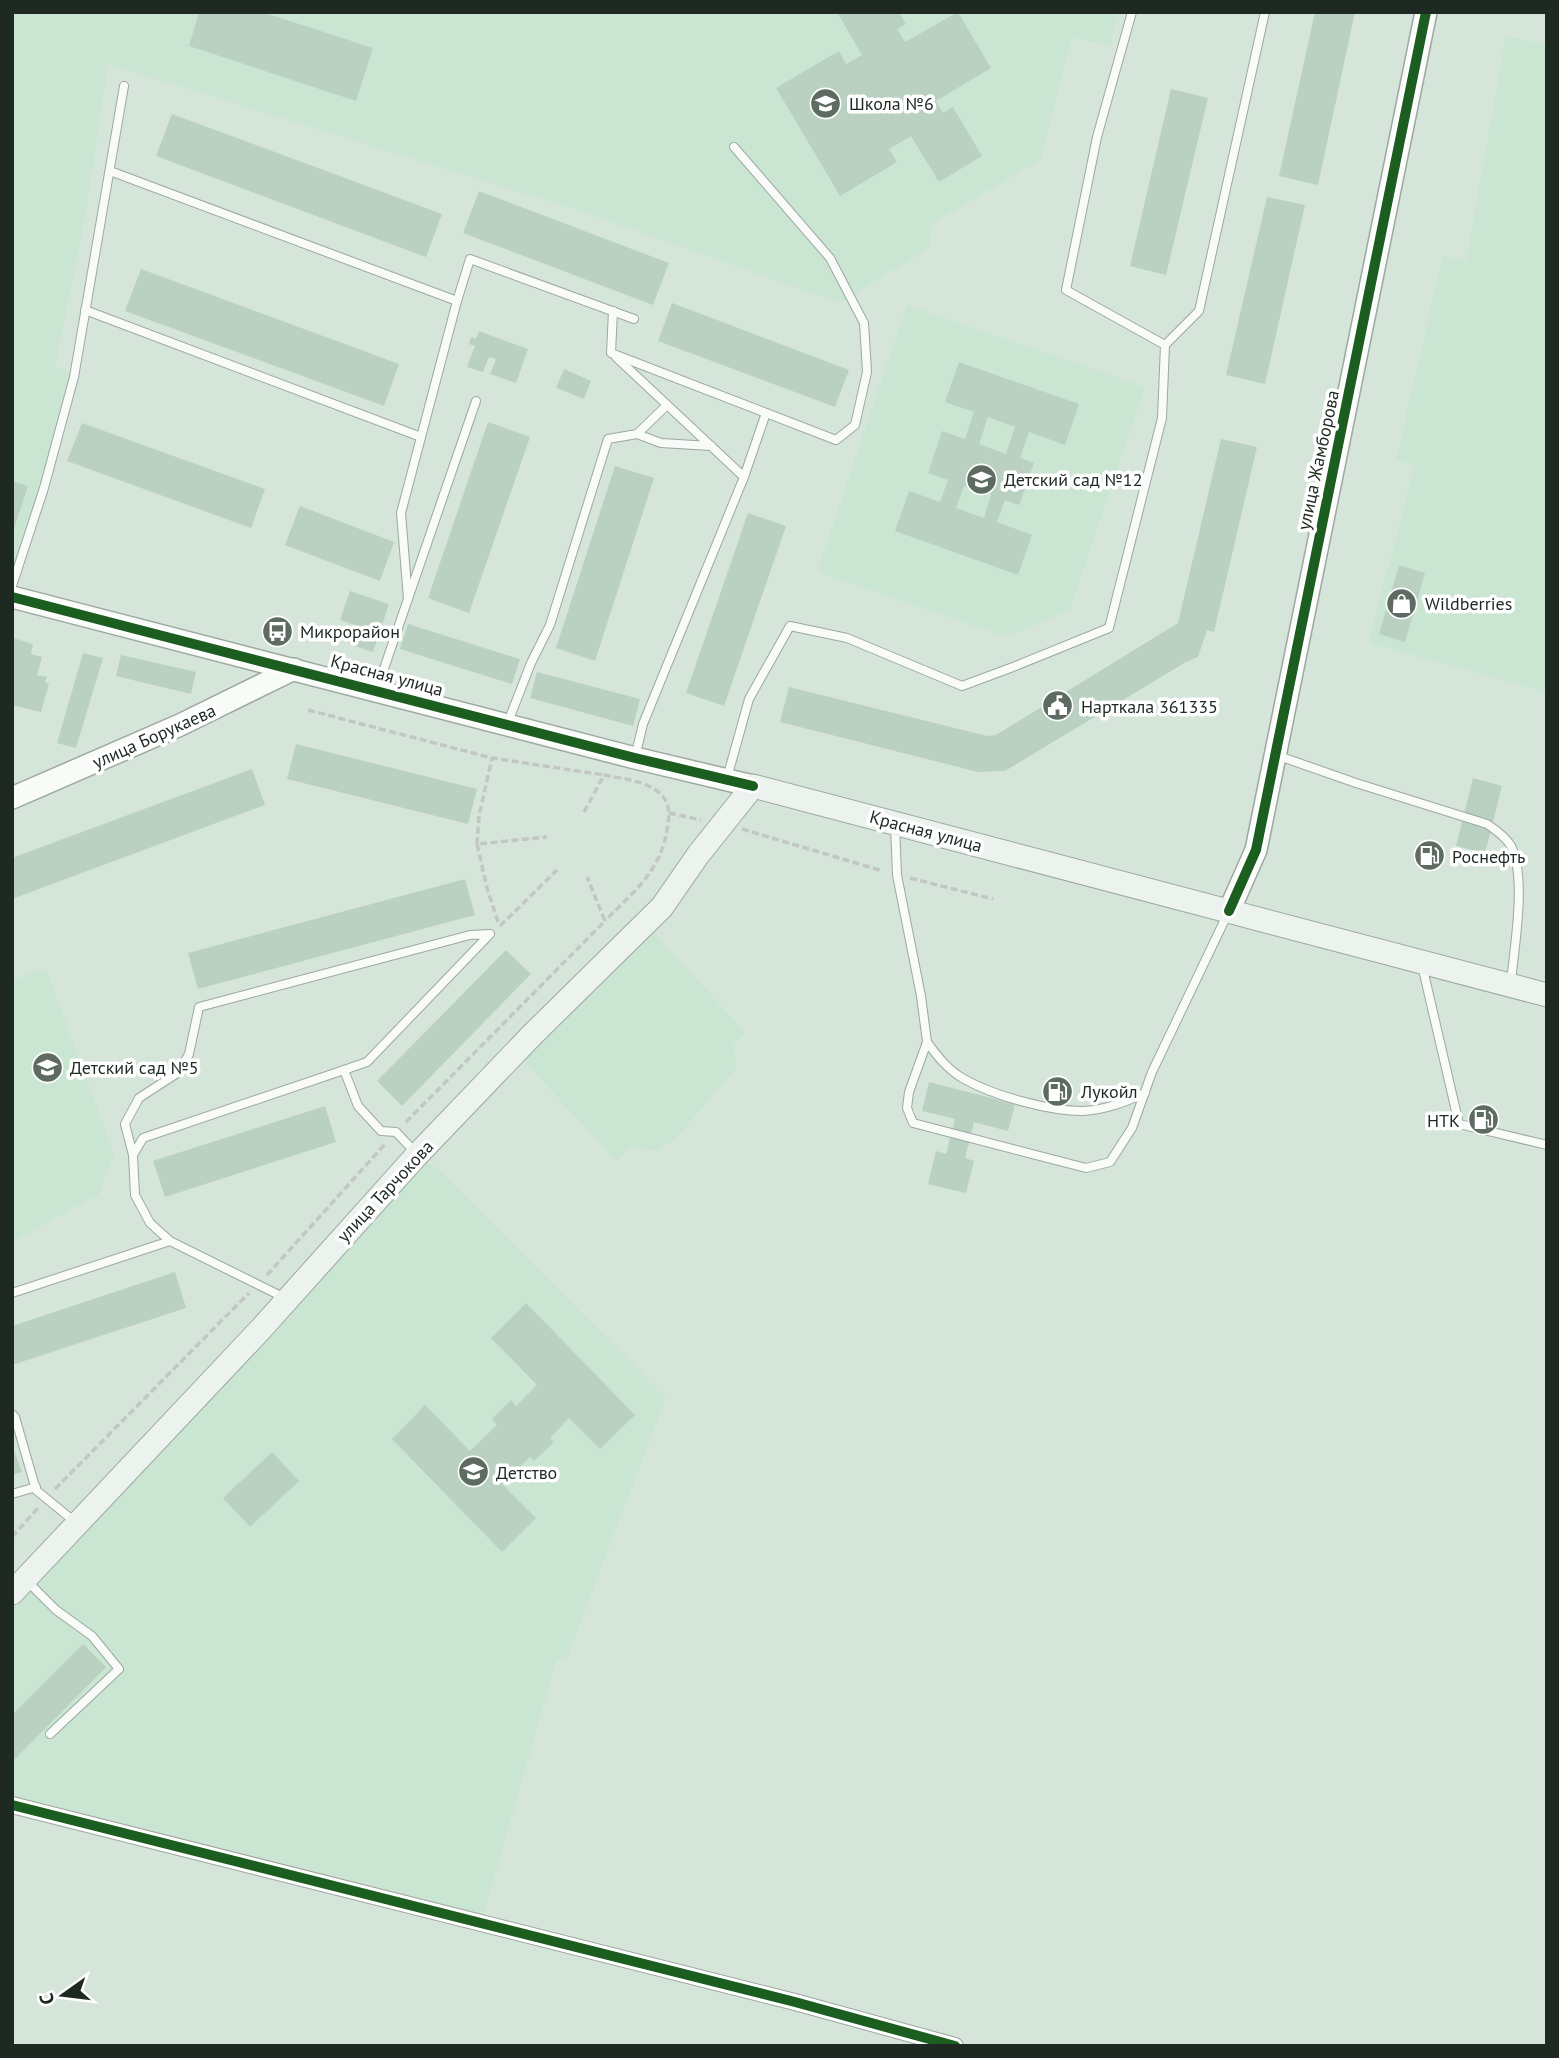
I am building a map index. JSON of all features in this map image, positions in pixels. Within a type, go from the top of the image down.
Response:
[{"type":"main road","name":"Красная улица","points":[[754,786],[1547,995]]},
{"type":"main road","name":"улица Тарчокова","points":[[19,1586],[287,1299],[417,1155],[532,1035],[662,907],[698,855],[754,786]]},
{"type":"street","name":"улица Жамборова","points":[[1229,911],[1256,850],[1426,12]]},
{"type":"street","name":"Красная улица","points":[[12,597],[635,758],[754,786]]},
{"type":"street","name":"улица Борукаева","points":[[12,798],[180,725],[294,669]]},
{"type":"street","points":[[12,1805],[795,2002],[955,2046]]},
{"type":"lane","points":[[1132,12],[1097,137],[1066,290],[1165,345]]},
{"type":"lane","points":[[726,780],[749,699],[790,626],[847,638],[962,686],[1109,628],[1162,418],[1165,345],[1199,312],[1265,12]]},
{"type":"lane","points":[[12,586],[44,488],[74,377],[124,86]]},
{"type":"lane","points":[[611,353],[836,440],[855,425],[867,372],[864,323],[830,258],[734,146]]},
{"type":"lane","points":[[110,171],[457,301]]},
{"type":"lane","points":[[408,599],[401,513],[470,259],[634,318]]},
{"type":"lane","points":[[85,310],[421,437]]},
{"type":"lane","points":[[613,311],[611,353],[744,477]]},
{"type":"lane","points":[[377,690],[477,401]]},
{"type":"lane","points":[[507,725],[531,663],[550,625],[608,439],[637,433],[667,405]]},
{"type":"lane","points":[[635,758],[643,724],[744,477],[766,413]]},
{"type":"lane","points":[[637,433],[661,443],[711,446]]},
{"type":"lane","points":[[1276,754],[1356,783],[1487,824],[1503,836],[1511,846],[1518,884],[1511,986]]},
{"type":"lane","points":[[895,822],[897,875],[921,996],[927,1042],[909,1092],[907,1108],[913,1123],[1015,1152],[1086,1168],[1110,1162],[1132,1128],[1152,1072],[1229,911]]},
{"type":"lane","points":[[133,1155],[144,1138],[367,1062],[490,934],[470,935],[199,1007],[189,1054],[180,1072],[139,1098],[125,1124],[133,1155],[135,1195],[150,1223],[170,1241],[287,1299]]},
{"type":"lane","points":[[1422,962],[1459,1124],[1547,1145]]},
{"type":"lane","points":[[927,1042],[939,1059],[964,1079],[995,1092],[1042,1106],[1084,1111],[1118,1105],[1144,1093]]},
{"type":"lane","points":[[344,1070],[358,1106],[381,1131],[396,1132],[417,1155]]},
{"type":"lane","points":[[12,1293],[170,1241]]},
{"type":"lane","points":[[12,1414],[36,1487],[46,1499],[77,1524]]},
{"type":"lane","points":[[12,1494],[36,1487]]},
{"type":"lane","points":[[19,1586],[92,1636],[118,1669],[50,1734]]},
{"type":"path","points":[[12,1537],[46,1499],[257,1286],[396,1132],[605,922],[654,869],[664,849],[669,813],[664,798],[635,781],[492,758],[308,710]]},
{"type":"path","points":[[492,758],[479,816],[477,844],[487,888],[500,926],[556,870]]},
{"type":"path","points":[[584,813],[604,775]]},
{"type":"path","points":[[761,834],[897,875],[993,899]]},
{"type":"path","points":[[477,844],[547,837]]},
{"type":"path","points":[[586,877],[605,922]]},
{"type":"shaded area","points":[[12,12],[1119,12],[1110,46],[1072,38],[1040,160],[932,224],[929,248],[840,303],[574,209],[108,64],[85,218],[55,366],[74,377],[12,586]]},
{"type":"shaded area","points":[[1506,36],[1547,45],[1547,692],[1369,643],[1414,466],[1396,460],[1443,255],[1466,261]]},
{"type":"shaded area","name":"Детский сад №12","points":[[907,305],[1145,387],[1070,609],[1007,637],[817,572]]},
{"type":"shaded area","points":[[646,924],[746,1033],[734,1044],[737,1067],[678,1136],[657,1151],[630,1146],[617,1162],[516,1052]]},
{"type":"shaded area","name":"Детский сад №5","points":[[46,968],[114,1154],[99,1194],[12,1242],[12,980]]},
{"type":"shaded area","points":[[417,1155],[439,1170],[666,1398],[568,1655],[556,1661],[481,1924],[12,1805],[12,1593]]},
{"type":"building","points":[[199,12],[262,12],[373,48],[356,101],[189,46]]},
{"type":"building","points":[[837,12],[899,12],[906,24],[897,29],[905,42],[958,12],[991,68],[936,101],[943,113],[953,107],[982,156],[939,182],[911,136],[889,149],[897,162],[840,196],[776,88],[839,51],[846,64],[862,55]]},
{"type":"building","points":[[1315,12],[1355,12],[1318,185],[1279,176]]},
{"type":"building","points":[[1171,89],[1208,98],[1166,275],[1130,266]]},
{"type":"building","points":[[172,114],[442,214],[426,257],[156,156]]},
{"type":"building","points":[[479,191],[669,263],[653,305],[463,233]]},
{"type":"building","points":[[1267,197],[1305,205],[1265,384],[1226,375]]},
{"type":"building","points":[[141,269],[399,364],[384,406],[125,311]]},
{"type":"building","points":[[672,303],[849,370],[835,407],[658,341]]},
{"type":"building","points":[[479,331],[528,349],[516,383],[490,374],[496,359],[489,357],[483,372],[467,367],[475,346],[469,344],[471,337],[476,339]]},
{"type":"building","points":[[959,362],[1079,404],[1065,445],[1029,432],[1020,458],[1034,463],[1019,505],[1005,500],[997,522],[1032,535],[1018,575],[895,531],[909,491],[940,502],[948,480],[928,473],[942,431],[965,439],[974,412],[945,402]],"holes":[[[988,417],[1015,427],[1006,454],[979,444]],[[964,486],[991,495],[984,518],[956,508]]]},
{"type":"building","points":[[564,369],[591,381],[584,399],[556,388]]},
{"type":"building","points":[[488,422],[530,437],[469,613],[428,598]]},
{"type":"building","points":[[82,423],[265,489],[251,528],[67,461]]},
{"type":"building","points":[[1221,439],[1257,447],[1214,632],[1207,630],[1198,657],[1005,771],[978,772],[780,722],[789,687],[987,736],[996,735],[1178,623]]},
{"type":"building","points":[[615,466],[654,478],[595,661],[556,648]]},
{"type":"building","points":[[12,481],[28,486],[13,532],[12,532]]},
{"type":"building","points":[[300,506],[394,542],[380,581],[285,545]]},
{"type":"building","points":[[748,513],[786,526],[724,706],[686,693]]},
{"type":"building","name":"Wildberries","points":[[1399,565],[1425,573],[1405,642],[1379,634]]},
{"type":"building","points":[[350,591],[389,604],[373,652],[349,644],[355,625],[340,620]]},
{"type":"building","points":[[408,624],[520,659],[512,684],[400,649]]},
{"type":"building","points":[[13,638],[33,644],[31,654],[42,657],[37,675],[47,677],[45,682],[49,684],[41,712],[12,705]]},
{"type":"building","points":[[83,653],[103,658],[76,748],[57,743]]},
{"type":"building","points":[[121,655],[196,672],[191,694],[116,676]]},
{"type":"building","points":[[537,672],[640,699],[633,726],[530,698]]},
{"type":"building","points":[[296,744],[477,789],[468,824],[287,779]]},
{"type":"building","points":[[252,769],[265,805],[12,899],[12,858]]},
{"type":"building","points":[[1473,778],[1502,786],[1485,853],[1456,846]]},
{"type":"building","points":[[465,879],[475,915],[198,989],[188,953]]},
{"type":"building","points":[[506,950],[531,974],[402,1106],[377,1081]]},
{"type":"building","points":[[929,1082],[1015,1104],[1008,1131],[974,1122],[965,1158],[974,1161],[966,1193],[928,1184],[936,1151],[946,1154],[955,1119],[922,1111]]},
{"type":"building","points":[[325,1106],[336,1142],[165,1197],[153,1161]]},
{"type":"building","points":[[175,1272],[186,1308],[12,1365],[12,1326]]},
{"type":"building","points":[[526,1303],[635,1415],[600,1449],[569,1418],[550,1438],[554,1442],[534,1461],[530,1457],[502,1484],[536,1518],[502,1552],[392,1439],[425,1405],[470,1451],[497,1425],[492,1419],[511,1400],[516,1406],[537,1385],[491,1338]]},
{"type":"building","points":[[12,1445],[22,1472],[12,1475]]},
{"type":"building","points":[[272,1452],[299,1481],[250,1527],[223,1498]]},
{"type":"building","points":[[83,1644],[106,1667],[12,1762],[12,1715]]},
{"type":"cycle path","points":[[1229,911],[1256,850],[1426,12]]},
{"type":"cycle path","points":[[12,597],[753,786]]},
{"type":"cycle path","points":[[12,1805],[795,2002],[955,2046]]},
{"type":"place","name":"Школа №6","points":[[826,103]]},
{"type":"place","name":"Детский сад №12","points":[[981,479]]},
{"type":"place","name":"Wildberries","points":[[1402,603]]},
{"type":"place","name":"Микрорайон","points":[[277,631]]},
{"type":"place","name":"Нарткала 361335","points":[[1058,706]]},
{"type":"place","name":"Роснефть","points":[[1429,856]]},
{"type":"place","name":"Детский сад №5","points":[[47,1067]]},
{"type":"place","name":"Лукойл","points":[[1058,1091]]},
{"type":"place","name":"НТК","points":[[1483,1120]]},
{"type":"place","name":"Детство","points":[[473,1472]]}]
